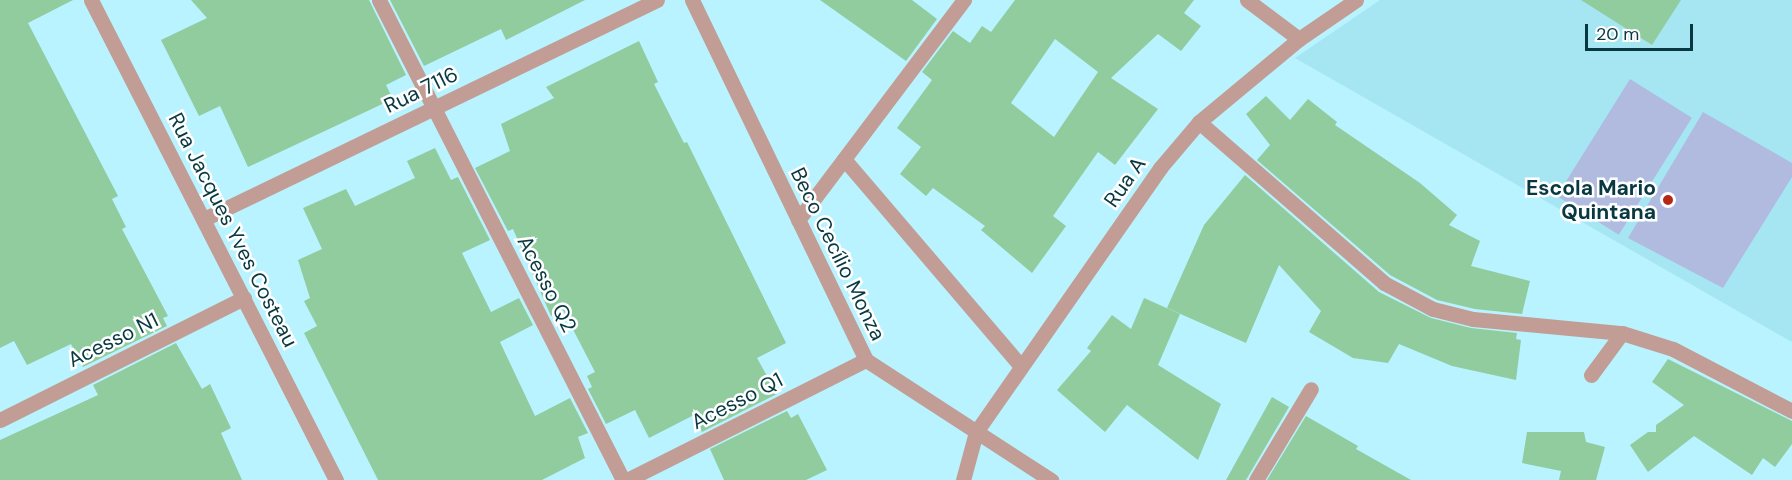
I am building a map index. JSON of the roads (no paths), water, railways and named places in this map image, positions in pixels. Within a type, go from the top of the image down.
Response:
[{"type":"street","name":"Rua Jacques Yves Costeau","points":[[91,0],[336,480]]},
{"type":"street","name":"Acesso Q2","points":[[379,0],[625,480]]},
{"type":"street","name":"Rua 7116","points":[[204,219],[657,0]]},
{"type":"street","name":"Beco Cecílio Monza","points":[[692,0],[866,360],[1051,480]]},
{"type":"street","points":[[798,220],[964,0]]},
{"type":"street","points":[[1247,0],[1299,39]]},
{"type":"street","name":"Rua A","points":[[963,480],[976,432],[1160,168],[1199,122],[1299,39],[1356,0]]},
{"type":"street","points":[[1199,122],[1384,283],[1433,309],[1473,319],[1622,333],[1673,349],[1792,411]]},
{"type":"street","points":[[843,159],[1021,366]]},
{"type":"street","name":"Acesso N1","points":[[0,420],[244,298]]},
{"type":"street","points":[[1591,375],[1622,333]]},
{"type":"street","name":"Acesso Q1","points":[[625,480],[866,360]]},
{"type":"street","points":[[1256,480],[1311,389]]},
{"type":"place","name":"Escola Mario Quintana","points":[[1668,200]]}]
